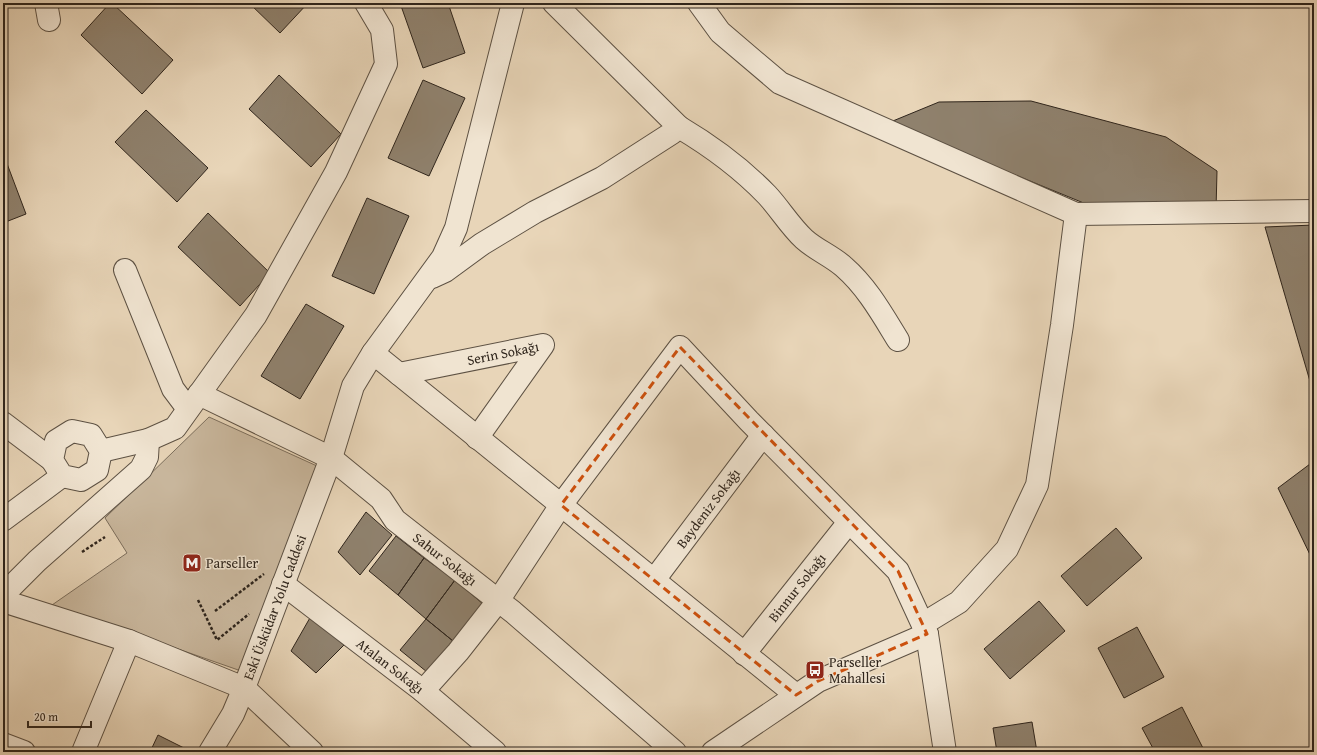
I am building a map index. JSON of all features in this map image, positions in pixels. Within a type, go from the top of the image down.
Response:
[{"type":"street","points":[[101,452],[148,440],[175,428],[256,315],[336,172],[386,64],[382,30],[366,3]]},
{"type":"street","name":"Eski Üsküdar Yolu Caddesi","points":[[210,752],[233,714],[244,688],[276,577],[331,458],[353,386],[373,353],[443,257],[456,228],[513,3]]},
{"type":"street","points":[[554,3],[679,127],[703,141],[725,157],[768,196],[804,239],[843,266],[857,280],[873,301],[898,340]]},
{"type":"street","points":[[699,3],[720,32],[780,83],[1076,214],[1314,211]]},
{"type":"street","points":[[427,279],[445,271],[482,244],[535,212],[602,178],[679,127]]},
{"type":"street","points":[[713,752],[818,680],[925,629],[959,602],[1007,549],[1037,485],[1062,325],[1076,214]]},
{"type":"street","points":[[125,270],[173,389],[194,402]]},
{"type":"street","name":"Serin Sokağı","points":[[399,374],[542,345],[477,438]]},
{"type":"street","points":[[423,691],[458,652],[498,601],[561,505],[680,347],[763,436],[898,571],[925,629],[944,752]]},
{"type":"street","points":[[373,353],[796,695]]},
{"type":"street","name":"Sahur Sokağı","points":[[194,402],[331,458],[381,499],[395,520],[498,601],[675,752]]},
{"type":"street","points":[[3,423],[57,468],[81,480],[96,470],[101,452],[91,435],[72,431],[56,441],[57,468],[3,520]]},
{"type":"street","name":"Baydeniz Sokağı","points":[[654,580],[763,436]]},
{"type":"street","points":[[3,595],[38,561],[141,470],[147,458],[148,440]]},
{"type":"street","name":"Binnur Sokağı","points":[[744,654],[849,522]]},
{"type":"street","name":"Atalan Sokağı","points":[[276,577],[423,691],[495,752]]},
{"type":"street","points":[[3,601],[129,641],[244,688],[312,752]]},
{"type":"street","points":[[83,752],[129,641]]},
{"type":"street","points":[[3,744],[24,752]]},
{"type":"path","points":[[215,611],[276,577]]},
{"type":"path","points":[[198,600],[217,640],[253,610]]},
{"type":"highlighted area","points":[[680,347],[898,571],[927,634],[818,681],[796,695],[561,505]]},
{"type":"shaded area","points":[[209,417],[317,466],[244,672],[52,605],[127,553],[105,518]]},
{"type":"building","points":[[110,3],[112,3],[173,60],[142,94],[81,35]]},
{"type":"building","points":[[249,3],[308,3],[280,33]]},
{"type":"building","points":[[400,3],[448,3],[465,53],[423,68]]},
{"type":"building","points":[[279,75],[341,134],[311,167],[249,109]]},
{"type":"building","points":[[423,80],[465,98],[429,176],[388,158]]},
{"type":"building","points":[[1031,101],[1166,137],[1217,171],[1216,210],[1091,206],[888,123],[939,102]]},
{"type":"building","points":[[146,110],[208,168],[177,202],[115,142]]},
{"type":"building","points":[[3,153],[26,214],[3,223]]},
{"type":"building","points":[[367,198],[409,216],[374,294],[332,276]]},
{"type":"building","points":[[208,213],[270,273],[240,306],[178,247]]},
{"type":"building","points":[[1314,225],[1314,395],[1265,227]]},
{"type":"building","points":[[306,304],[344,326],[300,399],[261,376]]},
{"type":"building","points":[[1314,461],[1314,563],[1278,488]]},
{"type":"building","points":[[366,512],[392,535],[360,575],[338,552]]},
{"type":"building","points":[[1116,528],[1142,558],[1087,606],[1061,576]]},
{"type":"building","points":[[396,536],[424,558],[398,595],[369,571]]},
{"type":"building","points":[[424,558],[455,580],[426,619],[398,595]]},
{"type":"building","points":[[455,580],[483,604],[453,641],[426,619]]},
{"type":"building","points":[[1039,601],[1065,631],[1010,679],[984,649]]},
{"type":"building","points":[[311,616],[344,645],[316,673],[291,651]]},
{"type":"building","points":[[426,619],[453,641],[427,672],[400,650]]},
{"type":"building","points":[[1137,627],[1164,677],[1124,698],[1098,648]]},
{"type":"building","points":[[1182,707],[1205,752],[1155,752],[1142,728]]},
{"type":"building","points":[[1032,722],[1037,752],[997,752],[993,728]]},
{"type":"building","points":[[158,735],[192,752],[150,752]]},
{"type":"place","name":"Parseller","points":[[192,563]]},
{"type":"place","name":"Parseller Mahallesi","points":[[815,670]]}]
